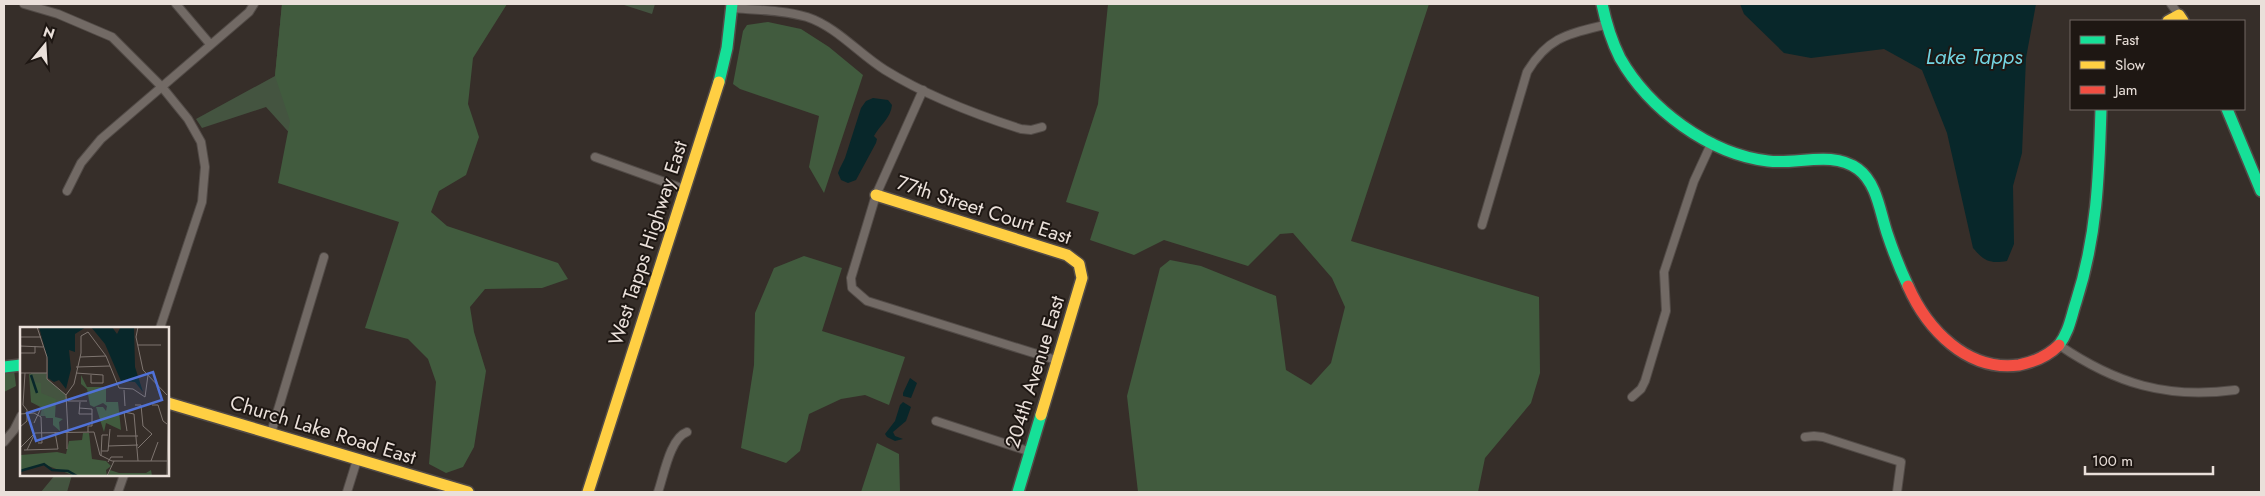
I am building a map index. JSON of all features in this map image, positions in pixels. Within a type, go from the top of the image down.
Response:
[{"type":"street","points":[[24,4],[67,18],[112,36],[162,86],[196,131],[202,149],[205,175],[202,202],[160,327]]},
{"type":"street","points":[[176,4],[210,44]]},
{"type":"street","points":[[67,191],[81,163],[94,146],[249,12],[254,4]]},
{"type":"street","points":[[1602,4],[1605,25],[1614,49],[1628,72],[1644,90],[1676,119],[1712,142],[1746,156],[1768,161],[1840,161],[1857,168],[1866,180],[1875,198],[1902,271],[1919,309],[1938,333],[1969,356],[1990,364],[2022,364],[2042,358],[2060,344],[2069,325],[2092,242],[2097,201],[2101,110]]},
{"type":"street","points":[[2171,4],[2181,18]]},
{"type":"street","points":[[732,6],[809,18],[832,31],[884,70],[924,90],[982,117],[1021,129],[1031,130],[1042,127]]},
{"type":"street","name":"West Tapps Highway East","points":[[588,492],[718,88],[727,48],[732,6]]},
{"type":"street","points":[[1482,225],[1528,72],[1534,60],[1556,39],[1605,25]]},
{"type":"street","points":[[924,90],[876,195],[851,278],[852,288],[856,294],[866,301],[1056,360]]},
{"type":"street","points":[[2227,110],[2261,191]]},
{"type":"street","points":[[1632,396],[1641,389],[1645,381],[1666,311],[1664,272],[1694,181],[1712,142]]},
{"type":"street","points":[[595,157],[684,189]]},
{"type":"street","name":"77th Street Court East","points":[[876,195],[1067,255],[1079,263]]},
{"type":"street","points":[[270,433],[324,257]]},
{"type":"street","name":"204th Avenue East","points":[[1018,492],[1082,278],[1083,272],[1079,263]]},
{"type":"street","points":[[2060,344],[2100,369],[2150,388],[2170,392],[2208,394],[2235,390]]},
{"type":"street","points":[[4,367],[20,364]]},
{"type":"street","name":"Church Lake Road East","points":[[169,403],[468,492]]},
{"type":"street","points":[[4,442],[14,430],[20,418]]},
{"type":"street","points":[[936,422],[1031,452]]},
{"type":"street","points":[[658,492],[674,444],[680,434],[687,432]]},
{"type":"street","points":[[1805,437],[1824,437],[1901,462],[1897,492]]},
{"type":"street","points":[[347,492],[357,460]]},
{"type":"street","points":[[118,492],[124,476]]},
{"type":"green space","points":[[282,4],[294,138],[266,107],[202,128],[196,119],[275,76]]},
{"type":"green space","points":[[282,4],[507,4],[473,58],[468,104],[479,137],[466,175],[439,191],[431,212],[447,226],[558,263],[568,279],[542,288],[485,289],[470,307],[474,332],[486,371],[474,447],[463,467],[446,473],[429,464],[436,382],[428,359],[408,339],[365,328],[399,222],[278,183],[290,121],[275,76]]},
{"type":"green space","points":[[621,4],[655,4],[652,14]]},
{"type":"green space","points":[[1108,4],[1429,4],[1351,241],[1539,297],[1540,373],[1531,403],[1485,458],[1478,492],[1138,492],[1127,396],[1160,268],[1170,260],[1201,266],[1276,296],[1286,370],[1311,385],[1331,363],[1345,307],[1332,278],[1293,233],[1280,234],[1248,266],[1164,240],[1134,255],[1090,240],[1099,212],[1066,202],[1098,104]]},
{"type":"green space","points":[[768,22],[801,29],[829,47],[863,75],[824,193],[809,167],[819,116],[740,89],[733,84],[743,31],[747,25]]},
{"type":"green space","points":[[804,256],[842,268],[822,331],[905,357],[889,405],[865,395],[841,399],[809,414],[800,451],[786,463],[741,448],[754,365],[755,313],[774,268]]},
{"type":"green space","points":[[14,370],[16,386],[4,392],[4,374]]},
{"type":"green space","points":[[877,443],[899,454],[900,492],[861,492]]},
{"type":"green space","points":[[54,476],[72,476],[67,492],[41,492]]},
{"type":"water","name":"Lake Tapps","points":[[1740,4],[2036,4],[2026,58],[2022,153],[2013,186],[2014,244],[2007,261],[1992,262],[1981,256],[1973,248],[1947,133],[1922,70],[1884,49],[1811,58],[1784,53],[1744,14]]},
{"type":"water","points":[[873,98],[888,100],[892,105],[891,110],[874,136],[877,139],[876,143],[856,180],[848,183],[841,180],[838,173],[845,158],[861,108],[866,101]]},
{"type":"water","points":[[910,378],[917,383],[911,398],[903,396]]},
{"type":"water","points":[[903,402],[911,407],[906,421],[893,432],[895,436],[903,439],[895,441],[885,434],[895,421],[900,405]]},
{"type":"traffic: fast","points":[[719,82],[727,48],[732,4]]},
{"type":"traffic: fast","points":[[1602,4],[1614,45],[1632,77],[1664,111],[1703,139],[1746,157],[1779,162],[1814,159],[1837,160],[1848,163],[1858,169],[1870,182],[1874,190],[1899,267],[1908,286]]},
{"type":"traffic: fast","points":[[2059,345],[2069,324],[2083,278],[2093,230],[2098,182],[2101,110]]},
{"type":"traffic: fast","points":[[2227,110],[2261,191]]},
{"type":"traffic: fast","points":[[4,367],[20,365]]},
{"type":"traffic: fast","points":[[1018,492],[1041,415]]},
{"type":"traffic: slow","points":[[2170,20],[2179,15],[2182,20]]},
{"type":"traffic: slow","points":[[588,492],[719,82]]},
{"type":"traffic: slow","points":[[876,195],[1067,255],[1079,264],[1082,278],[1041,415]]},
{"type":"traffic: slow","points":[[169,403],[468,492]]},
{"type":"traffic: jam","points":[[1908,286],[1916,302],[1938,332],[1951,344],[1982,362],[2000,365],[2019,365],[2040,358],[2059,345]]}]
